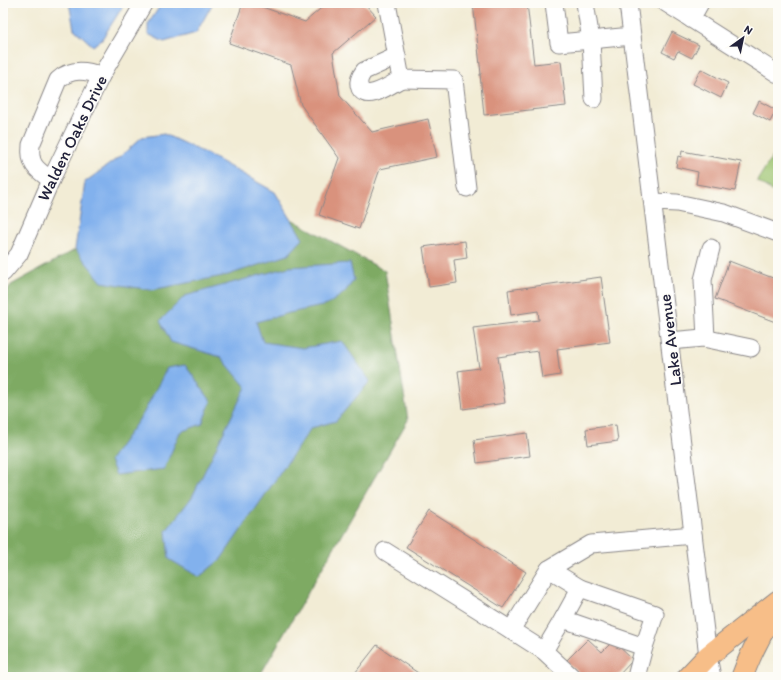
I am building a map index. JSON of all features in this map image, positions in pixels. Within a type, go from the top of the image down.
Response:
[{"type":"main road","points":[[688,677],[708,656],[778,601]]},
{"type":"main road","points":[[742,677],[755,646],[778,608]]},
{"type":"street","name":"Walden Oaks Drive","points":[[3,274],[19,254],[51,180],[101,76],[144,3]]},
{"type":"street","points":[[387,3],[401,79]]},
{"type":"street","points":[[554,3],[559,43],[632,36]]},
{"type":"street","points":[[585,3],[591,40],[594,99]]},
{"type":"street","name":"Lake Avenue","points":[[628,3],[708,656],[712,677]]},
{"type":"street","points":[[666,3],[778,74]]},
{"type":"street","points":[[690,19],[700,3]]},
{"type":"street","points":[[397,56],[364,71],[360,75],[359,86],[363,91],[370,94],[376,93],[401,79],[454,80],[466,188]]},
{"type":"street","points":[[51,180],[35,168],[30,153],[31,145],[58,80],[68,73],[84,71],[101,76]]},
{"type":"street","points":[[653,202],[677,203],[724,213],[778,233]]},
{"type":"street","points":[[706,338],[703,280],[711,248]]},
{"type":"street","points":[[670,341],[706,338],[751,348]]},
{"type":"street","points":[[511,630],[549,569],[591,544],[693,535]]},
{"type":"street","points":[[385,551],[544,651],[572,677]]},
{"type":"street","points":[[549,569],[580,588],[655,614],[636,677]]},
{"type":"street","points":[[544,651],[580,588]]},
{"type":"street","points":[[563,619],[644,647]]},
{"type":"green space","points":[[772,157],[778,161],[778,195],[757,181]]},
{"type":"green space","points":[[212,175],[385,271],[408,420],[259,677],[3,677],[3,296],[11,285]]},
{"type":"water","points":[[69,3],[125,3],[102,39],[93,46],[74,29]]},
{"type":"water","points":[[162,3],[213,3],[196,33],[164,42],[148,34],[148,24]]},
{"type":"water","points":[[164,134],[207,154],[275,192],[303,239],[288,255],[228,275],[151,290],[102,282],[75,249],[85,182],[122,155],[142,137]]},
{"type":"water","points":[[350,263],[354,280],[344,293],[327,305],[256,322],[263,342],[303,348],[342,341],[370,381],[336,421],[311,428],[221,559],[199,577],[169,559],[166,531],[192,497],[246,387],[221,357],[171,342],[160,321],[185,296],[289,267]]},
{"type":"water","points":[[185,365],[211,401],[202,424],[180,432],[164,469],[116,475],[110,460],[143,414],[167,368]]},
{"type":"building","points":[[243,3],[251,3],[305,22],[327,3],[364,3],[376,16],[333,53],[340,96],[372,132],[428,119],[437,157],[380,169],[359,229],[319,215],[339,158],[301,105],[291,65],[229,43]]},
{"type":"building","points":[[473,3],[527,3],[534,64],[561,61],[566,106],[484,115]]},
{"type":"building","points":[[672,32],[699,45],[692,58],[678,51],[674,58],[662,52]]},
{"type":"building","points":[[701,69],[728,83],[721,98],[693,84]]},
{"type":"building","points":[[759,101],[776,110],[770,122],[753,113]]},
{"type":"building","points":[[682,151],[741,162],[735,191],[696,184],[698,172],[676,167],[678,156],[681,157]]},
{"type":"building","points":[[465,241],[467,258],[454,260],[457,283],[429,287],[423,247]]},
{"type":"building","points":[[729,261],[778,280],[778,323],[715,299]]},
{"type":"building","points":[[601,277],[610,342],[557,349],[560,375],[542,378],[538,351],[498,357],[505,403],[463,409],[458,371],[479,368],[473,328],[539,320],[538,311],[511,315],[508,290]]},
{"type":"building","points":[[616,425],[618,441],[588,445],[586,429]]},
{"type":"building","points":[[527,433],[530,456],[477,463],[474,440]]},
{"type":"building","points":[[429,511],[526,572],[503,608],[406,547]]},
{"type":"building","points":[[588,639],[602,652],[613,641],[633,660],[617,677],[583,677],[566,661]]},
{"type":"building","points":[[377,645],[424,677],[360,677],[355,673]]}]
